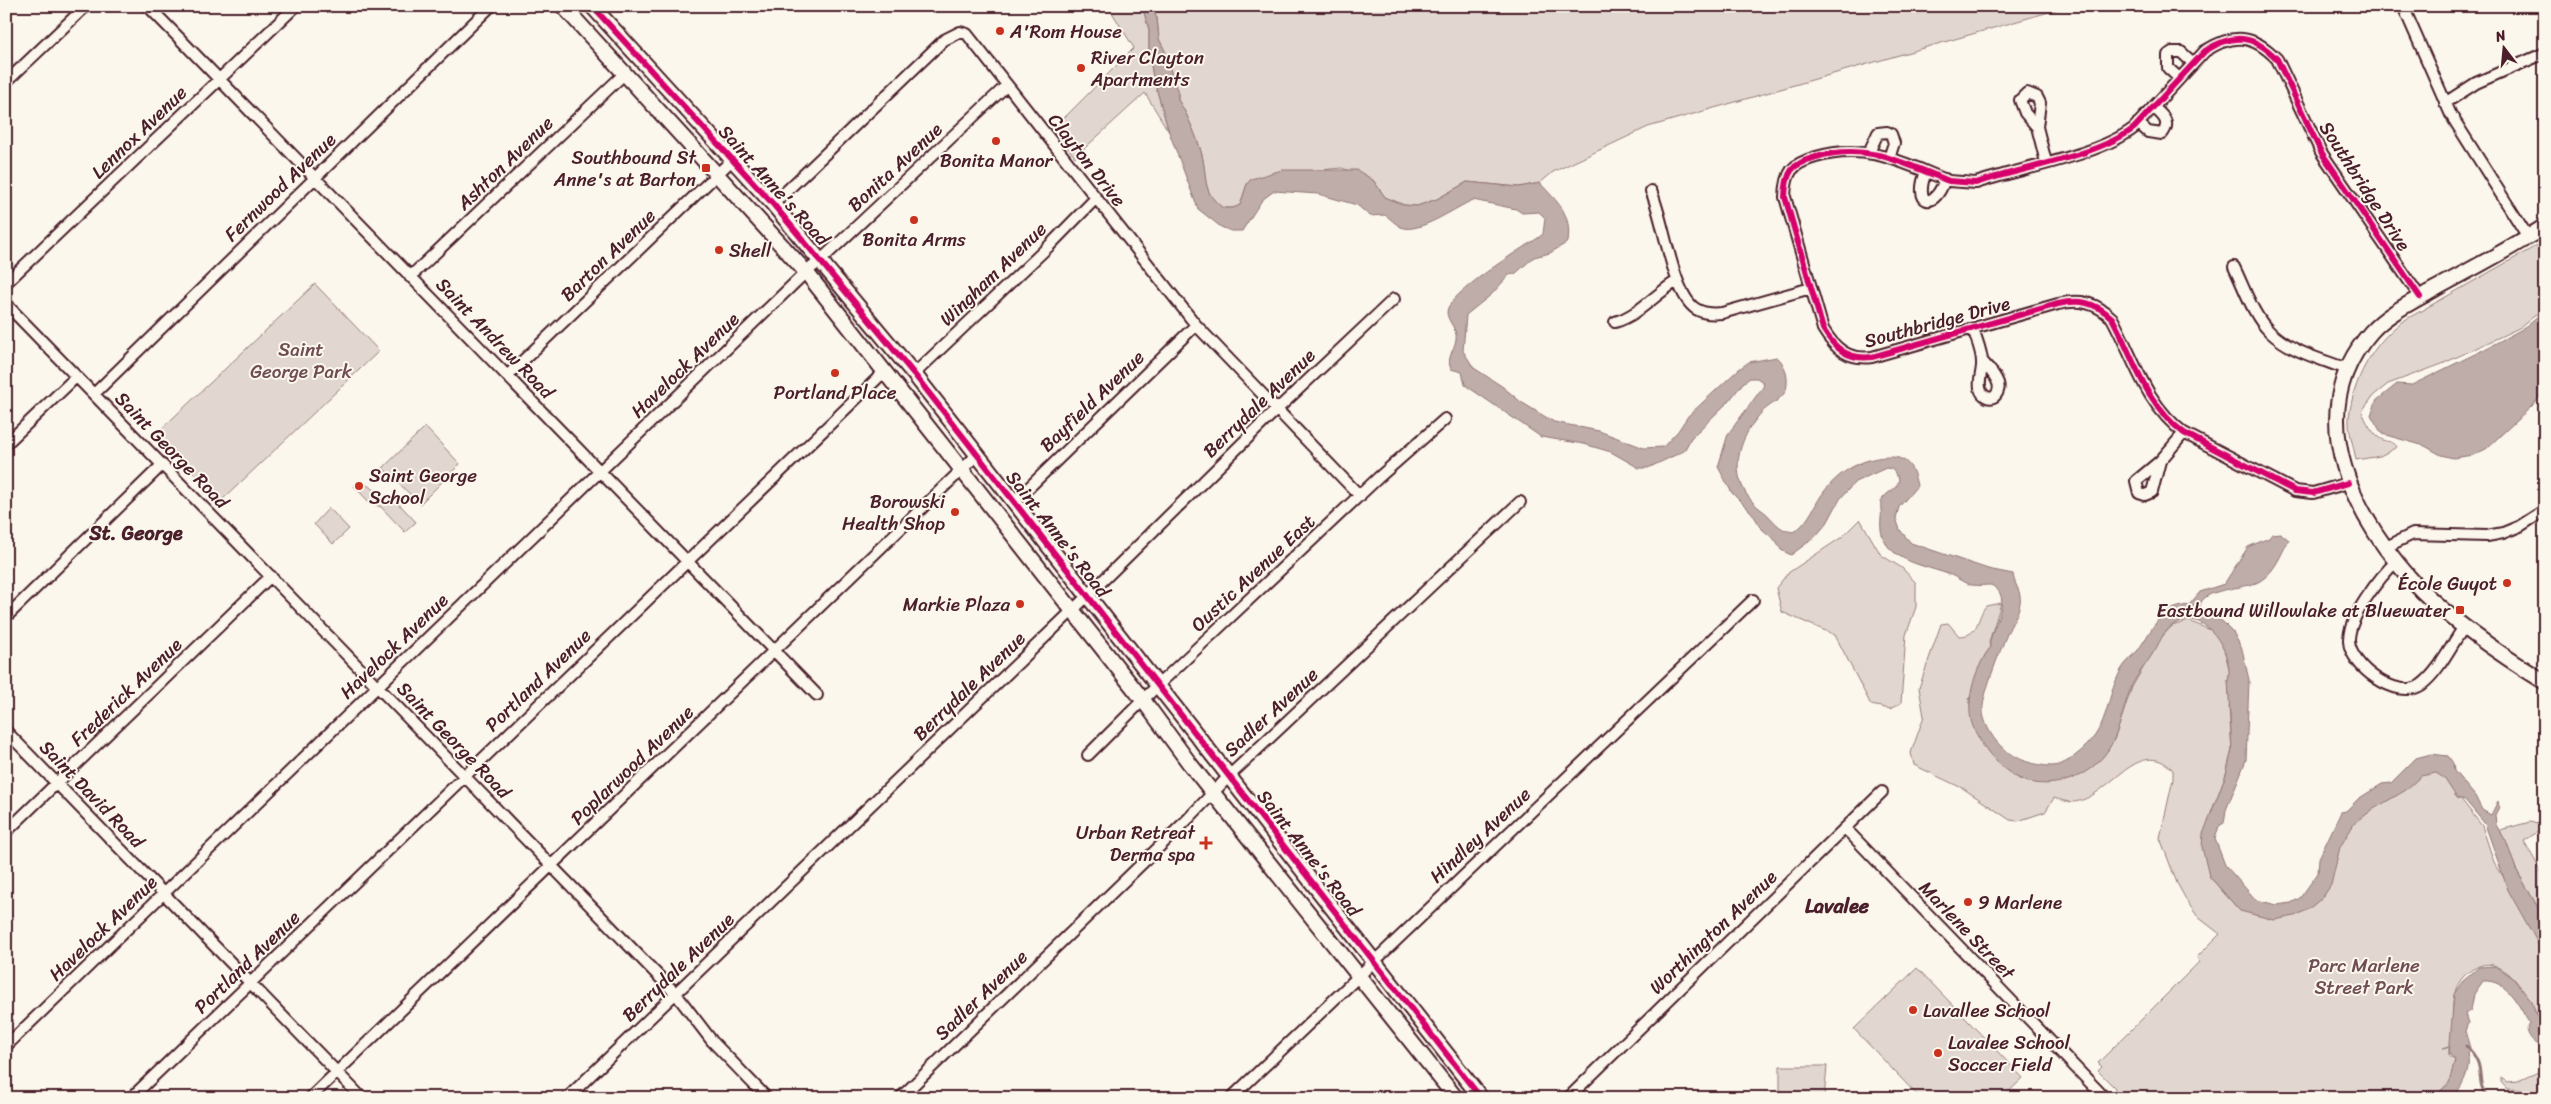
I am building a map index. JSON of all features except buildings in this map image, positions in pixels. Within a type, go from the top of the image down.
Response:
[{"type":"main road","name":"Saint Anne's Road","points":[[563,6],[624,75],[806,272],[962,468],[1214,793],[1456,1098]]},
{"type":"main road","name":"Saint Anne's Road","points":[[592,6],[773,204],[914,374],[1481,1098]]},
{"type":"main road","points":[[2545,226],[2420,297],[2372,330],[2347,369],[2338,407],[2337,426],[2340,452],[2348,483],[2386,547],[2397,561],[2421,589],[2464,627],[2545,682]]},
{"type":"street","points":[[6,82],[86,6]]},
{"type":"street","name":"Saint Andrew Road","points":[[148,6],[817,695]]},
{"type":"street","name":"Lennox Avenue","points":[[6,282],[296,6]]},
{"type":"street","name":"Fernwood Avenue","points":[[94,394],[491,6]]},
{"type":"street","points":[[2403,6],[2445,103],[2461,134],[2528,237]]},
{"type":"street","name":"Clayton Drive","points":[[773,204],[944,40],[960,32],[967,34],[1006,86],[1196,325],[1278,408],[1360,496]]},
{"type":"street","name":"Southbridge Drive","points":[[2348,483],[2313,493],[2295,491],[2184,433],[2170,422],[2150,396],[2112,318],[2094,304],[2072,301],[1872,357],[1852,357],[1832,345],[1823,329],[1784,197],[1786,180],[1791,169],[1802,161],[1848,150],[1869,152],[1945,179],[1963,183],[1976,182],[2108,144],[2122,138],[2138,123],[2205,51],[2220,42],[2235,38],[2253,40],[2267,49],[2282,69],[2307,126],[2321,152],[2420,297]]},
{"type":"street","points":[[2179,78],[2168,68],[2168,55],[2172,52],[2181,52],[2193,63]]},
{"type":"street","points":[[2445,103],[2476,83],[2545,53]]},
{"type":"street","name":"Ashton Avenue","points":[[410,277],[624,75]]},
{"type":"street","name":"Bonita Avenue","points":[[806,272],[1006,86]]},
{"type":"street","points":[[2138,123],[2148,132],[2162,134],[2166,128],[2166,123],[2164,117],[2153,107]]},
{"type":"street","points":[[2037,127],[2046,162]]},
{"type":"street","points":[[1869,152],[1875,136],[1878,133],[1887,132],[1891,134],[1894,143],[1889,158]]},
{"type":"street","name":"Barton Avenue","points":[[508,375],[732,160]]},
{"type":"street","points":[[1926,172],[1920,188],[1926,199],[1931,200],[1939,195],[1945,179]]},
{"type":"street","points":[[1651,191],[1658,206],[1679,290],[1696,309],[1709,314],[1722,313],[1811,288]]},
{"type":"street","name":"Wingham Avenue","points":[[914,374],[1050,245],[1095,199]]},
{"type":"street","points":[[2234,267],[2268,332],[2285,344],[2304,353],[2347,369]]},
{"type":"street","name":"Havelock Avenue","points":[[6,1046],[806,272]]},
{"type":"street","points":[[1615,322],[1628,318],[1658,292],[1677,281]]},
{"type":"street","name":"Berrydale Avenue","points":[[567,1098],[1072,611],[1278,408],[1394,298]]},
{"type":"street","name":"Saint George Road","points":[[6,304],[676,994],[712,1041],[768,1098]]},
{"type":"street","name":"Bayfield Avenue","points":[[1014,502],[1196,325]]},
{"type":"street","points":[[1973,328],[1982,361]]},
{"type":"street","name":"Portland Avenue","points":[[131,1098],[884,372]]},
{"type":"street","points":[[6,444],[76,376]]},
{"type":"street","name":"Oustic Avenue East","points":[[1088,755],[1158,685],[1445,419]]},
{"type":"street","points":[[2160,461],[2184,433]]},
{"type":"street","name":"Poplarwood Avenue","points":[[310,1098],[776,651],[977,455]]},
{"type":"street","points":[[6,617],[162,465]]},
{"type":"street","name":"Sadler Avenue","points":[[900,1098],[1214,793],[1229,776],[1520,502]]},
{"type":"street","points":[[2386,547],[2413,534],[2488,536],[2503,533],[2520,526],[2545,510]]},
{"type":"street","points":[[2397,561],[2380,578],[2351,629],[2350,649],[2370,673],[2389,686],[2399,689],[2420,686],[2430,676],[2464,627]]},
{"type":"street","name":"Frederick Avenue","points":[[6,832],[270,576]]},
{"type":"street","name":"Hindley Avenue","points":[[1231,1098],[1753,600]]},
{"type":"street","name":"Saint David Road","points":[[6,731],[362,1098]]},
{"type":"street","name":"Worthington Avenue","points":[[1568,1098],[1882,792]]},
{"type":"street","name":"Marlene Street","points":[[1845,828],[2103,1097]]},
{"type":"green space","points":[[1108,6],[1142,6],[1143,8],[1149,30],[1149,53],[1153,77],[1169,132],[1145,93],[1075,157],[1053,129],[1134,48]]},
{"type":"green space","points":[[1150,6],[2070,6],[1648,127],[1553,172],[1540,183],[1519,187],[1467,182],[1437,199],[1417,206],[1404,205],[1385,197],[1373,180],[1342,168],[1319,170],[1247,184],[1240,205],[1233,208],[1223,208],[1212,197],[1207,187],[1199,146],[1189,120],[1178,100],[1178,92],[1167,55],[1159,39],[1157,18]]},
{"type":"green space","points":[[2545,241],[2545,301],[2539,312],[2521,327],[2442,364],[2388,384],[2374,395],[2362,411],[2363,415],[2376,435],[2397,447],[2380,456],[2356,460],[2349,423],[2351,404],[2366,364],[2382,341],[2403,321]]},
{"type":"green space","name":"Saint George Park","points":[[315,284],[379,351],[221,501],[156,434]]},
{"type":"green space","points":[[425,427],[460,464],[420,504],[383,468]]},
{"type":"green space","points":[[360,481],[401,506],[416,522],[405,532],[381,507],[370,503],[354,486]]},
{"type":"green space","points":[[329,508],[349,529],[333,544],[314,524]]},
{"type":"green space","points":[[1860,519],[1881,555],[1902,568],[1916,583],[1916,607],[1906,635],[1901,703],[1890,709],[1871,705],[1835,635],[1782,612],[1776,588],[1788,573],[1842,537]]},
{"type":"green space","name":"Parc Marlene Street Park","points":[[2001,603],[1989,642],[1990,648],[1985,655],[1969,700],[1982,746],[2019,779],[2028,782],[2114,740],[2132,687],[2160,639],[2172,626],[2189,621],[2215,632],[2224,649],[2230,672],[2228,681],[2231,693],[2229,708],[2232,750],[2226,774],[2211,813],[2209,876],[2240,911],[2311,902],[2343,830],[2435,766],[2482,826],[2494,862],[2521,904],[2545,950],[2545,1026],[2514,979],[2501,968],[2486,964],[2467,973],[2460,981],[2456,990],[2452,1011],[2455,1044],[2443,1048],[2449,1047],[2449,1057],[2455,1060],[2449,1083],[2433,1098],[2114,1098],[2115,1088],[2098,1071],[2102,1067],[2098,1063],[2199,962],[2197,957],[2220,934],[2198,917],[2188,903],[2177,883],[2160,838],[2173,779],[2173,770],[2160,761],[2148,760],[2135,764],[2086,799],[2073,802],[2054,798],[2045,812],[2018,821],[2010,820],[1964,789],[1914,765],[1911,753],[1924,716],[1919,688],[1941,624],[1948,623],[1959,636],[1966,635],[1971,633],[1977,626],[1986,606]]},
{"type":"green space","points":[[2530,822],[2541,825],[2542,829],[2524,841],[2545,878],[2545,920],[2516,869],[2500,830]]},
{"type":"green space","name":"Lavalee School Soccer Field","points":[[1917,968],[2023,1078],[2002,1098],[1920,1098],[1854,1029]]},
{"type":"green space","points":[[1780,1066],[1827,1066],[1824,1098],[1780,1098]]},
{"type":"green space","points":[[2545,1069],[2545,1098],[2540,1098],[2532,1090],[2507,1089],[2501,1082],[2501,1077],[2508,1082],[2518,1081]]},
{"type":"shaded area","points":[[1142,6],[1150,6],[1157,18],[1159,39],[1167,55],[1178,92],[1178,100],[1193,129],[1202,154],[1209,192],[1223,208],[1233,208],[1240,205],[1247,184],[1251,179],[1282,170],[1357,170],[1373,180],[1385,197],[1404,205],[1417,206],[1437,199],[1467,182],[1519,187],[1540,183],[1558,203],[1566,216],[1569,232],[1568,242],[1550,253],[1534,257],[1515,274],[1509,275],[1492,294],[1466,315],[1463,351],[1474,368],[1503,387],[1521,402],[1554,422],[1599,431],[1644,448],[1663,447],[1678,431],[1688,416],[1739,369],[1749,362],[1777,357],[1783,364],[1786,373],[1787,383],[1785,392],[1762,412],[1752,424],[1740,451],[1738,464],[1739,477],[1751,501],[1779,527],[1793,532],[1798,529],[1806,521],[1827,487],[1852,467],[1871,459],[1882,457],[1898,458],[1907,463],[1913,470],[1917,486],[1899,507],[1896,518],[1900,530],[1911,543],[1988,569],[2013,574],[2020,595],[2019,607],[1992,674],[1985,697],[1983,713],[1990,733],[1997,742],[2004,749],[2021,759],[2033,764],[2052,766],[2065,762],[2076,755],[2095,735],[2105,715],[2115,682],[2121,670],[2138,650],[2158,620],[2170,610],[2189,605],[2200,592],[2224,584],[2248,547],[2269,538],[2272,534],[2280,533],[2289,540],[2274,568],[2265,577],[2253,584],[2224,590],[2207,596],[2202,601],[2200,608],[2223,622],[2233,632],[2242,649],[2249,680],[2246,760],[2226,810],[2224,823],[2219,826],[2215,839],[2225,865],[2256,900],[2277,905],[2291,903],[2300,898],[2318,873],[2319,858],[2341,812],[2346,811],[2358,799],[2382,784],[2391,783],[2416,758],[2431,754],[2448,756],[2453,763],[2454,771],[2475,796],[2482,810],[2491,815],[2498,801],[2499,807],[2495,815],[2496,825],[2506,841],[2516,869],[2545,920],[2545,956],[2508,890],[2485,824],[2465,800],[2457,798],[2444,778],[2436,773],[2421,776],[2406,790],[2372,810],[2354,824],[2340,847],[2331,885],[2323,897],[2309,909],[2295,916],[2274,920],[2240,911],[2209,876],[2202,847],[2203,834],[2226,774],[2232,750],[2227,658],[2222,645],[2214,634],[2205,626],[2195,621],[2184,620],[2169,628],[2164,634],[2132,685],[2114,739],[2101,760],[2091,768],[2070,779],[2046,784],[2024,780],[2006,770],[1984,747],[1974,729],[1970,709],[1970,698],[1975,676],[1990,648],[1990,641],[2001,606],[2001,598],[1998,591],[1991,585],[1969,584],[1951,575],[1913,563],[1902,558],[1885,543],[1881,532],[1881,502],[1896,487],[1899,479],[1892,469],[1886,468],[1855,482],[1840,499],[1827,523],[1815,537],[1791,555],[1781,550],[1777,542],[1762,529],[1752,513],[1732,493],[1718,467],[1728,434],[1763,387],[1764,383],[1757,378],[1750,378],[1743,383],[1729,401],[1691,438],[1684,451],[1648,468],[1639,468],[1611,452],[1584,444],[1541,437],[1465,385],[1462,372],[1451,369],[1449,362],[1456,336],[1447,312],[1450,304],[1471,284],[1543,234],[1545,218],[1539,212],[1522,213],[1516,209],[1473,200],[1427,224],[1408,228],[1399,226],[1385,215],[1370,216],[1357,205],[1318,194],[1274,191],[1262,200],[1242,231],[1231,231],[1221,227],[1198,209],[1169,132],[1153,77],[1149,53],[1149,30]]},
{"type":"shaded area","points":[[2545,311],[2545,391],[2532,406],[2486,449],[2473,455],[2453,458],[2441,455],[2425,446],[2382,434],[2371,415],[2376,401],[2397,384],[2412,385],[2483,350],[2526,327]]},
{"type":"shaded area","points":[[2496,966],[2512,977],[2532,1002],[2537,1018],[2545,1028],[2545,1047],[2533,1042],[2528,1035],[2527,1027],[2529,1023],[2511,995],[2499,984],[2483,981],[2474,994],[2471,1010],[2465,1014],[2468,1023],[2465,1031],[2470,1048],[2467,1053],[2468,1065],[2465,1077],[2452,1098],[2433,1098],[2449,1083],[2455,1060],[2449,1054],[2454,994],[2462,982],[2479,967]]},
{"type":"waterway","points":[[2466,1046],[2477,1060],[2481,1085],[2488,1098]]},
{"type":"cycle path","points":[[592,6],[773,204],[914,374],[1481,1098]]},
{"type":"cycle path","points":[[2348,483],[2313,493],[2295,491],[2184,433],[2159,408],[2150,394],[2112,318],[2099,308],[2087,303],[2058,304],[1872,357],[1856,357],[1843,352],[1832,342],[1823,329],[1785,197],[1789,175],[1795,166],[1816,157],[1852,152],[1884,157],[1949,181],[1976,183],[2080,154],[2119,138],[2134,128],[2205,51],[2225,41],[2243,39],[2260,45],[2277,59],[2321,152],[2420,297]]},
{"type":"place","name":"A'Rom House","points":[[1000,31]]},
{"type":"place","name":"River Clayton Apartments","points":[[1081,68]]},
{"type":"place","name":"Bonita Manor","points":[[996,141]]},
{"type":"place","name":"Southbound St Anne's at Barton","points":[[706,168]]},
{"type":"place","name":"Bonita Arms","points":[[914,220]]},
{"type":"place","name":"Shell","points":[[719,250]]},
{"type":"place","name":"Portland Place","points":[[835,373]]},
{"type":"place","name":"Saint George School","points":[[359,486]]},
{"type":"place","name":"Borowski Health Shop","points":[[955,512]]},
{"type":"place","name":"École Guyot","points":[[2507,583]]},
{"type":"place","name":"Markie Plaza","points":[[1020,604]]},
{"type":"place","name":"Eastbound Willowlake at Bluewater","points":[[2460,610]]},
{"type":"place","name":"Urban Retreat Derma spa","points":[[1206,843]]},
{"type":"place","name":"9 Marlene","points":[[1968,902]]},
{"type":"place","name":"Lavallee School","points":[[1913,1010]]},
{"type":"place","name":"Lavalee School Soccer Field","points":[[1938,1053]]},
{"type":"district","name":"St. George","points":[[136,533]]},
{"type":"district","name":"Lavalee","points":[[1837,906]]}]
